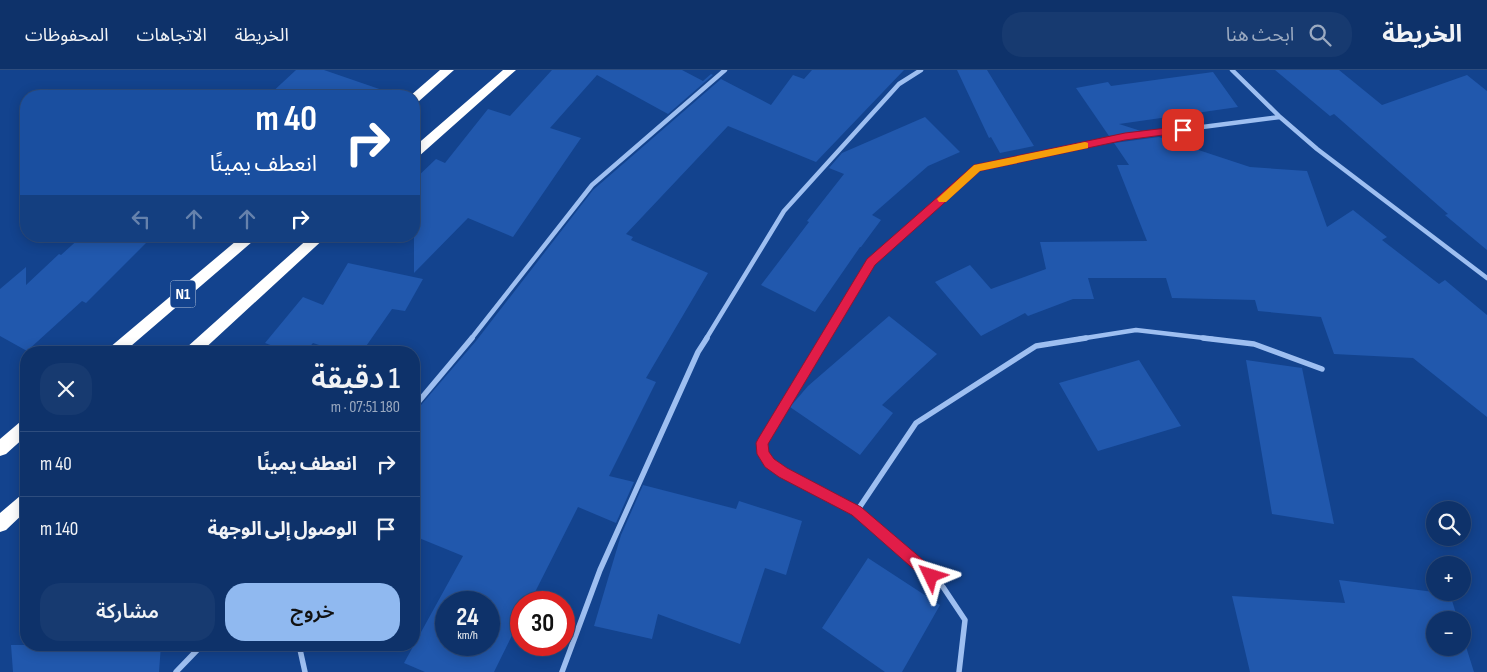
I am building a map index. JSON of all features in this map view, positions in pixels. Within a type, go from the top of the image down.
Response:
[{"type":"highway","points":[[420,94],[448,70]]},
{"type":"highway","points":[[420,149],[510,70]]},
{"type":"highway","name":"N1","points":[[121,346],[245,242]]},
{"type":"highway","points":[[198,346],[313,242]]},
{"type":"highway","points":[[0,449],[20,432]]},
{"type":"highway","points":[[0,524],[20,506]]},
{"type":"street","points":[[420,400],[454,361],[592,185],[724,70]]},
{"type":"street","points":[[562,672],[600,570],[698,352],[784,211],[899,84],[921,70]]},
{"type":"street","points":[[1232,70],[1280,118],[1317,149],[1487,278]]},
{"type":"street","points":[[959,672],[965,620],[943,587],[857,511],[783,472],[770,463],[763,454],[762,443],[871,262],[978,168],[1125,137],[1280,118]]},
{"type":"street","points":[[857,511],[916,423],[1036,346],[1136,330],[1254,344],[1322,369]]},
{"type":"street","points":[[176,672],[196,651]]},
{"type":"street","points":[[300,651],[305,672]]},
{"type":"building","points":[[296,70],[324,70],[382,90],[274,90]]},
{"type":"building","points":[[552,70],[682,70],[703,81],[711,74],[713,75],[668,114],[597,75],[550,128],[581,138],[513,237],[468,218],[414,273],[414,242],[420,242],[420,174],[436,159],[445,163],[488,109],[510,116]]},
{"type":"building","points":[[812,70],[904,70],[816,162],[728,126],[626,234],[633,237],[631,240],[708,273],[646,378],[656,382],[609,476],[634,482],[616,523],[578,507],[536,591],[510,591],[510,639],[494,672],[425,672],[404,663],[411,651],[420,651],[420,634],[435,607],[435,656],[500,656],[500,591],[444,591],[463,556],[420,538],[420,406],[476,341],[593,190],[721,79],[771,105],[793,75],[804,79]]},
{"type":"building","points":[[957,70],[987,70],[1034,146],[1000,153],[991,137],[989,138]]},
{"type":"building","points":[[1275,70],[1339,70],[1382,105],[1467,75],[1487,91],[1487,250],[1445,215],[1448,214],[1334,114],[1330,116]]},
{"type":"building","points":[[1213,72],[1238,107],[1119,124],[1141,131],[1109,136],[1076,88],[1108,82],[1111,86]]},
{"type":"building","points":[[925,117],[960,152],[928,166],[872,215],[881,220],[815,312],[761,285],[844,174],[829,168],[842,153]]},
{"type":"building","points":[[1159,137],[1250,167],[1307,171],[1327,227],[1353,210],[1387,237],[1382,240],[1439,284],[1445,280],[1487,315],[1487,417],[1413,358],[1334,354],[1321,317],[1258,311],[1255,300],[1172,298],[1166,278],[1088,278],[1094,299],[1073,299],[1028,316],[1025,313],[981,336],[935,282],[970,265],[991,289],[1046,269],[1040,242],[1147,241],[1117,165],[1129,165],[1114,143]]},
{"type":"building","points":[[75,242],[147,242],[86,303],[82,301],[32,346],[20,347],[0,336],[0,289],[26,267],[26,285],[59,254],[61,255]]},
{"type":"building","points":[[348,263],[423,279],[405,311],[392,309],[366,346],[322,346],[313,343],[310,346],[273,346],[265,343],[303,297],[323,305]]},
{"type":"building","points":[[889,316],[937,354],[882,405],[893,413],[860,455],[790,407],[808,386]]},
{"type":"building","points":[[1139,360],[1181,426],[1098,451],[1059,383]]},
{"type":"building","points":[[1246,360],[1302,368],[1334,524],[1272,514]]},
{"type":"building","points":[[643,485],[736,509],[739,501],[802,521],[786,575],[765,568],[740,644],[658,614],[652,639],[594,626],[621,535]]},
{"type":"building","points":[[868,558],[940,605],[902,672],[885,672],[822,628]]},
{"type":"building","points":[[1339,580],[1426,591],[1426,601],[1452,601],[1455,611],[1426,611],[1426,656],[1469,656],[1474,672],[1250,672],[1232,596],[1345,603]]},
{"type":"building","points":[[11,645],[20,645],[20,651],[161,651],[159,672],[13,672]]},
{"type":"slow traffic","points":[[942,199],[978,168],[1085,145]]},
{"type":"route","points":[[931,576],[857,511],[783,472],[770,463],[763,454],[762,443],[871,262],[978,168],[1125,137],[1183,130]]}]
